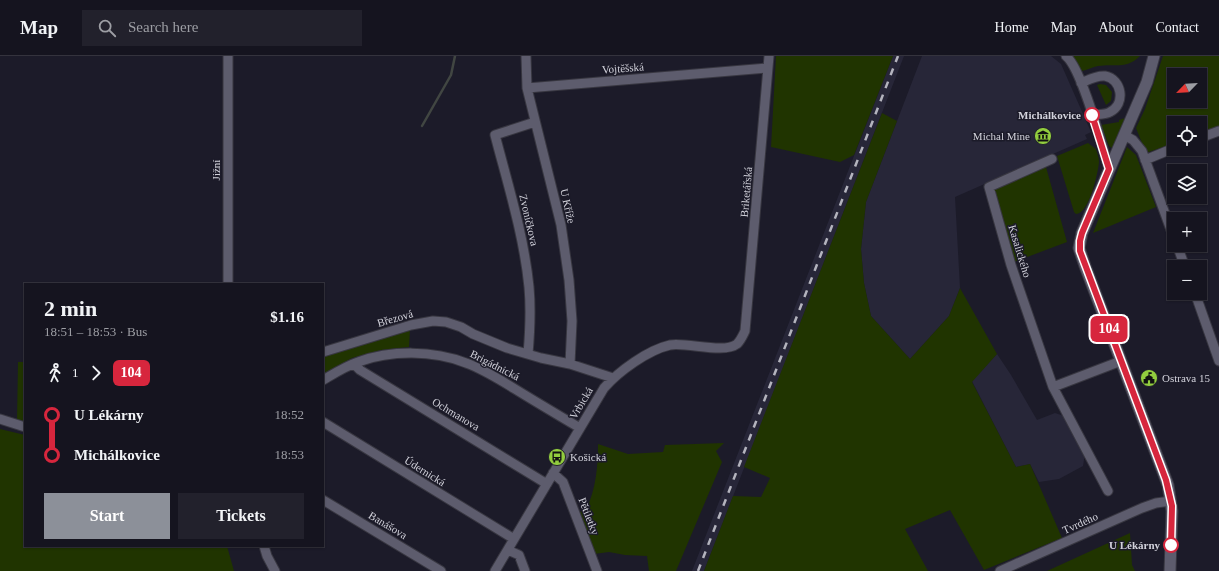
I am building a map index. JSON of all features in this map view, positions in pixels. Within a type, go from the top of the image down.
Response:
[{"type":"street","name":"Jižní","points":[[228,56],[228,283]]},
{"type":"street","name":"U Kříže","points":[[526,56],[527,88],[564,245],[572,300],[570,364]]},
{"type":"street","name":"Briketářská","points":[[745,331],[769,56]]},
{"type":"street","points":[[1066,56],[1072,64],[1081,83],[1109,169]]},
{"type":"street","points":[[1154,56],[1146,82],[1082,233],[1080,248],[1085,266],[1164,471],[1171,500],[1170,571]]},
{"type":"street","name":"Vojtěšská","points":[[527,88],[768,68]]},
{"type":"street","points":[[1081,83],[1104,76],[1114,81],[1120,90],[1120,100],[1114,109],[1104,114],[1092,115]]},
{"type":"street","name":"Zvoníčkova","points":[[528,354],[530,320],[529,287],[525,260],[517,220],[495,135],[535,122]]},
{"type":"street","points":[[1207,135],[1219,131]]},
{"type":"street","points":[[1124,135],[1136,143],[1142,151],[1167,220]]},
{"type":"street","points":[[1145,160],[1167,151]]},
{"type":"street","name":"Kasalického","points":[[1052,159],[989,187],[1011,265],[1053,387],[1108,490]]},
{"type":"street","points":[[1197,300],[1219,361]]},
{"type":"street","name":"Březová","points":[[324,352],[411,325],[433,321],[446,322],[461,327],[473,334],[507,348],[528,354]]},
{"type":"street","name":"Vrbická","points":[[495,571],[604,388],[613,378],[640,359],[668,346],[677,344],[730,347],[737,344],[745,331]]},
{"type":"street","name":"Brigádnická","points":[[324,379],[354,364],[373,357],[390,354],[413,353],[446,357],[466,363],[489,373],[580,428]]},
{"type":"street","points":[[528,354],[570,364],[613,378]]},
{"type":"street","points":[[1053,387],[1121,361]]},
{"type":"street","name":"Ochmanova","points":[[354,364],[360,370],[547,484]]},
{"type":"street","points":[[0,419],[24,427]]},
{"type":"street","name":"Údernická","points":[[324,423],[514,539]]},
{"type":"street","name":"Pětiletky","points":[[553,473],[562,482],[597,571]]},
{"type":"street","name":"Tvrdého","points":[[1000,571],[1142,508],[1171,500]]},
{"type":"street","name":"Banášova","points":[[324,501],[441,571]]},
{"type":"street","points":[[264,547],[275,571]]},
{"type":"street","points":[[508,550],[519,555],[525,571]]},
{"type":"shaded area","points":[[893,56],[904,56],[704,571],[692,571]]},
{"type":"shaded area","points":[[922,56],[1051,56],[1061,64],[1091,132],[1085,135],[1087,139],[955,197],[960,288],[949,316],[910,359],[871,316],[864,283],[861,249],[866,202]]},
{"type":"shaded area","points":[[997,354],[1037,420],[1055,413],[1064,416],[1085,453],[1083,466],[1059,479],[1039,482],[1030,464],[1016,467],[972,381]]},
{"type":"green space","points":[[776,56],[893,56],[854,155],[840,162],[771,147]]},
{"type":"green space","points":[[1073,56],[1140,56],[1125,65],[1104,65],[1082,71]]},
{"type":"green space","points":[[1163,56],[1219,56],[1219,126],[1207,130],[1207,116],[1167,116],[1167,146],[1146,153],[1136,128],[1145,109]]},
{"type":"green space","points":[[1097,85],[1106,85],[1112,92],[1111,101],[1106,105]]},
{"type":"green space","points":[[882,113],[897,121],[866,202],[861,249],[864,283],[871,316],[910,359],[949,316],[960,288],[997,354],[972,382],[1016,467],[1030,464],[1062,538],[984,570],[950,510],[905,529],[928,571],[704,571],[733,496],[761,497],[770,478],[744,467]]},
{"type":"green space","points":[[1125,118],[1112,148],[1109,146],[1101,125],[1119,122],[1119,120]]},
{"type":"green space","points":[[1088,143],[1096,149],[1099,160],[1098,167],[1095,183],[1089,200],[1081,212],[1076,214],[1074,212],[1057,156]]},
{"type":"green space","points":[[1127,147],[1136,155],[1156,207],[1093,233]]},
{"type":"green space","points":[[1046,167],[1067,242],[1014,262],[993,189]]},
{"type":"green space","points":[[410,329],[409,347],[381,350],[352,358],[324,373],[324,356]]},
{"type":"green space","points":[[18,362],[24,362],[24,423],[17,421]]},
{"type":"green space","points":[[0,429],[24,435],[24,547],[227,547],[234,571],[0,571]]},
{"type":"green space","points":[[724,443],[716,451],[722,462],[676,571],[649,571],[647,556],[625,555],[609,552],[594,554],[579,512],[586,510],[592,494],[598,461],[598,444],[628,454],[663,452],[665,445]]},
{"type":"green space","points":[[1130,533],[1132,565],[1135,571],[1047,571]]},
{"type":"waterway","points":[[422,126],[451,75],[455,56]]},
{"type":"railway","points":[[698,571],[898,56]]},
{"type":"bus line","name":"104","points":[[1092,115],[1109,169],[1082,233],[1080,251],[1164,471],[1172,506],[1171,545]]},
{"type":"place","name":"Michálkovice","points":[[1092,115]]},
{"type":"place","name":"Michal Mine","points":[[1043,136]]},
{"type":"place","name":"Ostrava 15","points":[[1149,378]]},
{"type":"place","name":"Košická","points":[[557,457]]},
{"type":"place","name":"U Lékárny","points":[[1171,545]]}]
